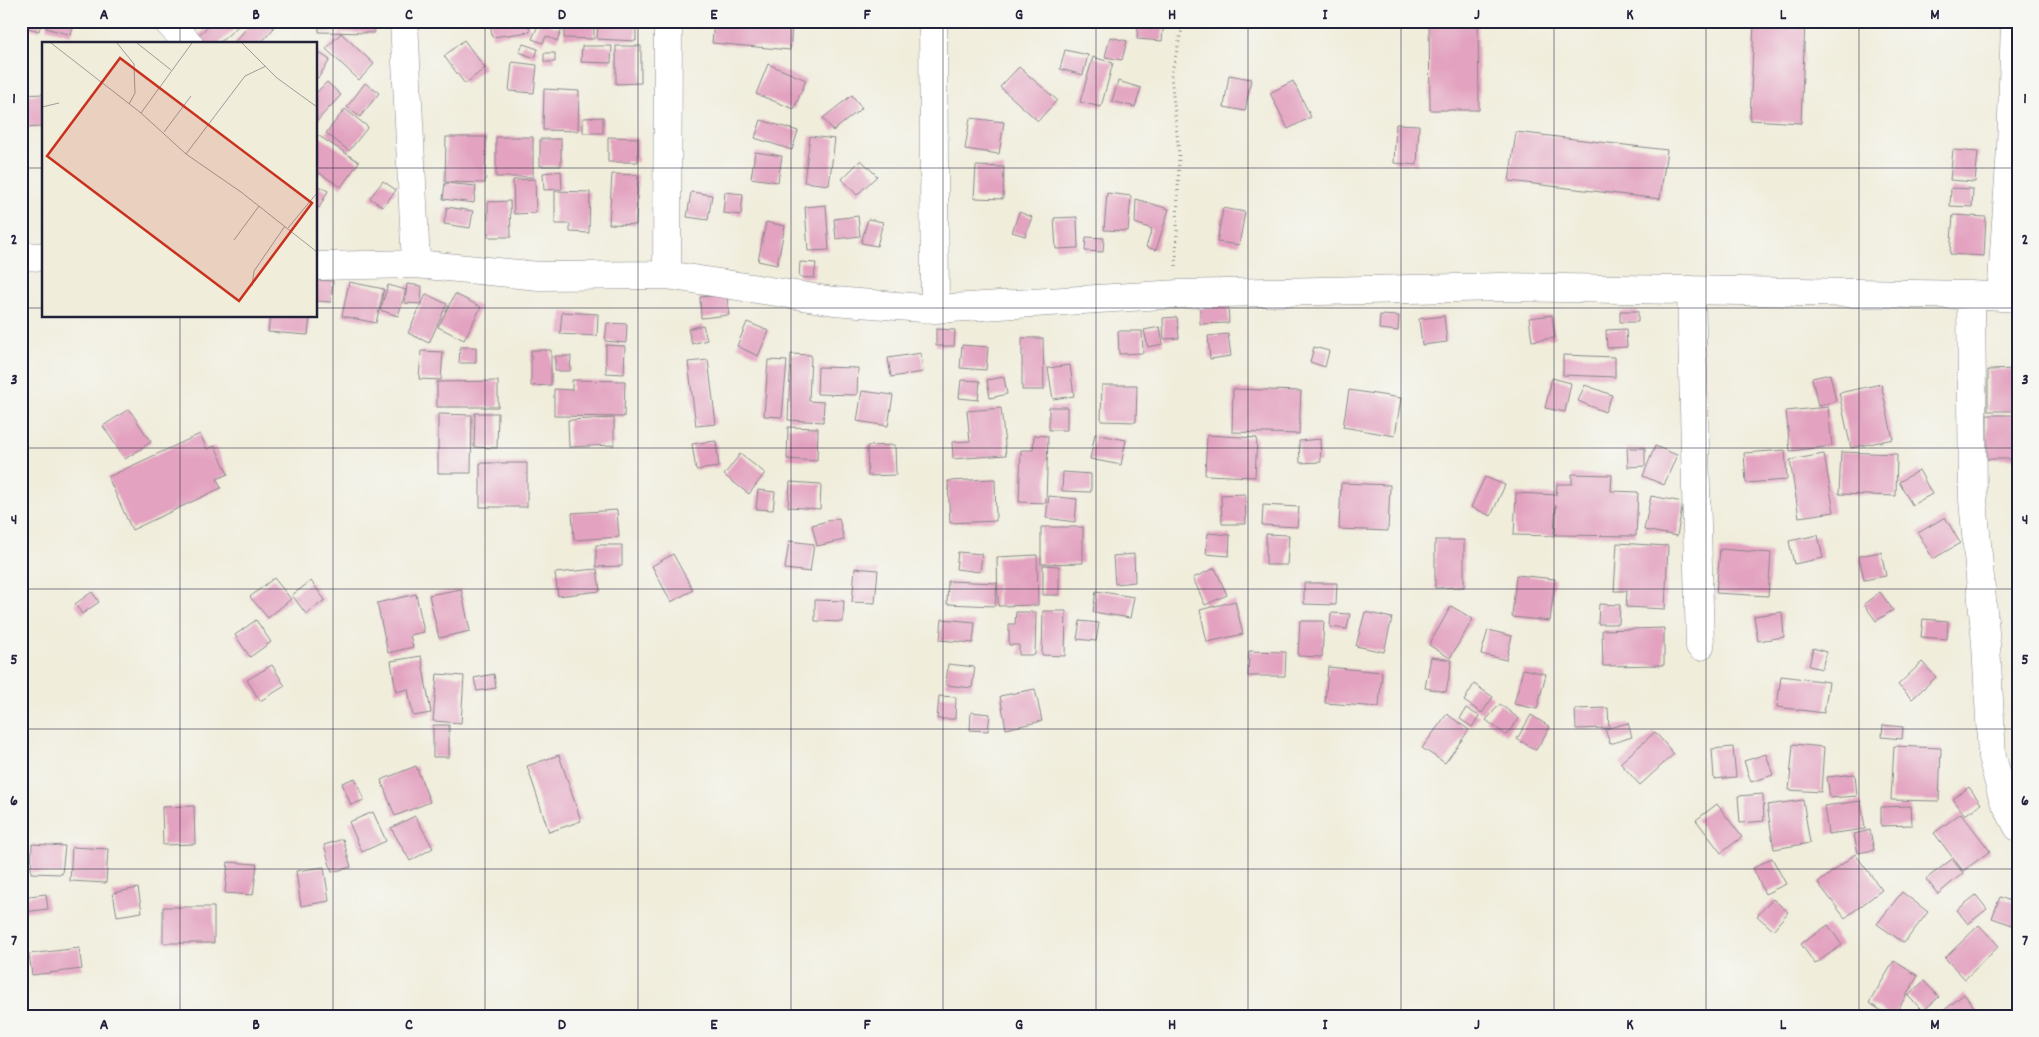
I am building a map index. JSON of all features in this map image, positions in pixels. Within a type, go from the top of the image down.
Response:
[{"type":"street","points":[[167,21],[187,42]]},
{"type":"street","points":[[404,21],[416,264]]},
{"type":"street","points":[[667,275],[668,21]]},
{"type":"street","points":[[933,21],[935,309]]},
{"type":"street","points":[[318,266],[416,264],[539,276],[667,275],[834,301],[935,309],[1179,294],[1502,287],[1971,295],[2009,298],[2015,21]]},
{"type":"street","points":[[21,256],[42,257]]},
{"type":"street","points":[[1691,290],[1700,646]]},
{"type":"street","points":[[1971,295],[1973,500],[1986,644],[1992,757],[2003,798],[2018,826]]},
{"type":"path","points":[[1179,294],[1176,256],[1179,154],[1171,75],[1184,21]]},
{"type":"building","points":[[21,21],[42,21],[39,31],[21,26]]},
{"type":"building","points":[[48,21],[75,21],[71,35],[46,28]]},
{"type":"building","points":[[214,21],[244,21],[220,42],[192,41]]},
{"type":"building","points":[[253,21],[266,21],[274,28],[262,42],[235,42]]},
{"type":"building","points":[[319,21],[375,21],[374,33],[319,32]]},
{"type":"building","points":[[490,21],[528,21],[530,32],[492,37]]},
{"type":"building","points":[[540,21],[562,29],[557,41],[546,36],[543,43],[532,39]]},
{"type":"building","points":[[598,21],[636,21],[636,41],[597,39]]},
{"type":"building","points":[[689,21],[711,21],[711,27],[689,28]]},
{"type":"building","points":[[714,21],[750,21],[792,25],[790,50],[712,43]]},
{"type":"building","points":[[1138,21],[1164,21],[1162,41],[1137,39]]},
{"type":"building","points":[[1429,21],[1478,21],[1479,110],[1430,110]]},
{"type":"building","points":[[1754,21],[1805,21],[1801,123],[1750,120]]},
{"type":"building","points":[[564,22],[594,23],[594,39],[564,38]]},
{"type":"building","points":[[341,33],[374,64],[359,80],[326,49]]},
{"type":"building","points":[[1110,37],[1127,41],[1122,60],[1105,57]]},
{"type":"building","points":[[464,40],[485,68],[465,84],[444,56]]},
{"type":"building","points":[[523,44],[538,49],[535,58],[519,52]]},
{"type":"building","points":[[582,46],[612,46],[611,63],[581,62]]},
{"type":"building","points":[[616,46],[641,46],[641,83],[616,84]]},
{"type":"building","points":[[1065,50],[1088,55],[1083,75],[1060,69]]},
{"type":"building","points":[[318,52],[330,60],[318,78]]},
{"type":"building","points":[[544,53],[555,53],[555,62],[544,62]]},
{"type":"building","points":[[1093,57],[1113,63],[1101,107],[1080,102]]},
{"type":"building","points":[[512,62],[537,65],[534,93],[509,91]]},
{"type":"building","points":[[768,64],[806,80],[794,109],[756,94]]},
{"type":"building","points":[[1019,67],[1057,100],[1038,121],[1000,87]]},
{"type":"building","points":[[1229,75],[1251,79],[1245,111],[1224,107]]},
{"type":"building","points":[[1118,81],[1141,88],[1135,107],[1112,101]]},
{"type":"building","points":[[1293,81],[1311,117],[1288,129],[1270,93]]},
{"type":"building","points":[[327,82],[341,95],[318,120],[318,91]]},
{"type":"building","points":[[365,83],[379,93],[360,117],[347,107]]},
{"type":"building","points":[[544,89],[579,91],[578,131],[543,130]]},
{"type":"building","points":[[42,94],[42,127],[21,128],[21,95]]},
{"type":"building","points":[[852,95],[862,108],[833,131],[823,118]]},
{"type":"building","points":[[345,109],[368,127],[349,151],[326,133]]},
{"type":"building","points":[[603,117],[603,133],[583,133],[583,118]]},
{"type":"building","points":[[970,118],[1004,122],[999,154],[965,149]]},
{"type":"building","points":[[761,120],[798,131],[792,150],[755,138]]},
{"type":"building","points":[[1396,124],[1419,125],[1417,165],[1394,163]]},
{"type":"building","points":[[1516,132],[1667,150],[1660,199],[1509,181]]},
{"type":"building","points":[[318,135],[359,162],[341,187],[318,172]]},
{"type":"building","points":[[810,136],[835,139],[829,185],[804,182]]},
{"type":"building","points":[[446,137],[486,137],[485,183],[445,182]]},
{"type":"building","points":[[496,137],[533,137],[533,177],[496,177]]},
{"type":"building","points":[[608,137],[638,138],[638,162],[608,162]]},
{"type":"building","points":[[540,139],[561,139],[561,166],[540,166]]},
{"type":"building","points":[[1953,150],[1978,152],[1975,182],[1950,180]]},
{"type":"building","points":[[755,152],[782,156],[778,182],[751,178]]},
{"type":"building","points":[[861,160],[877,176],[857,195],[842,179]]},
{"type":"building","points":[[976,166],[1004,167],[1003,199],[974,198]]},
{"type":"building","points":[[561,171],[562,189],[544,190],[543,173]]},
{"type":"building","points":[[612,174],[638,175],[636,225],[609,224]]},
{"type":"building","points":[[535,179],[536,213],[514,214],[513,180]]},
{"type":"building","points":[[383,181],[396,190],[383,207],[370,198]]},
{"type":"building","points":[[445,183],[476,186],[474,203],[443,199]]},
{"type":"building","points":[[318,186],[328,191],[318,208]]},
{"type":"building","points":[[1951,188],[1973,189],[1972,207],[1950,206]]},
{"type":"building","points":[[555,191],[590,192],[589,233],[570,232],[570,224],[555,224]]},
{"type":"building","points":[[691,192],[712,195],[708,220],[687,217]]},
{"type":"building","points":[[725,192],[743,194],[741,215],[723,213]]},
{"type":"building","points":[[1107,193],[1131,196],[1128,231],[1104,230]]},
{"type":"building","points":[[1136,199],[1169,209],[1156,250],[1146,247],[1152,229],[1135,223]]},
{"type":"building","points":[[510,201],[511,237],[488,237],[488,202]]},
{"type":"building","points":[[826,205],[829,250],[808,251],[805,207]]},
{"type":"building","points":[[447,207],[473,211],[470,228],[444,224]]},
{"type":"building","points":[[1223,208],[1245,212],[1239,245],[1217,242]]},
{"type":"building","points":[[1019,212],[1032,217],[1025,236],[1012,232]]},
{"type":"building","points":[[1953,215],[1986,217],[1984,256],[1950,254]]},
{"type":"building","points":[[858,216],[860,236],[836,239],[834,219]]},
{"type":"building","points":[[1077,217],[1078,248],[1056,249],[1054,218]]},
{"type":"building","points":[[868,219],[883,222],[877,246],[861,243]]},
{"type":"building","points":[[766,222],[785,226],[777,265],[758,261]]},
{"type":"building","points":[[1086,237],[1104,238],[1103,252],[1085,251]]},
{"type":"building","points":[[800,262],[816,263],[814,278],[799,277]]},
{"type":"building","points":[[318,280],[333,281],[331,302],[318,301]]},
{"type":"building","points":[[349,282],[384,289],[376,323],[342,316]]},
{"type":"building","points":[[407,284],[422,286],[421,304],[405,303]]},
{"type":"building","points":[[388,285],[406,290],[398,316],[380,310]]},
{"type":"building","points":[[426,294],[447,304],[429,343],[408,333]]},
{"type":"building","points":[[455,294],[481,307],[464,340],[438,327]]},
{"type":"building","points":[[727,295],[729,315],[701,318],[700,297]]},
{"type":"building","points":[[1228,303],[1229,323],[1200,324],[1200,304]]},
{"type":"building","points":[[1620,311],[1638,311],[1638,322],[1620,322]]},
{"type":"building","points":[[562,312],[598,314],[597,336],[560,334]]},
{"type":"building","points":[[1380,315],[1399,316],[1398,331],[1379,329]]},
{"type":"building","points":[[1552,315],[1555,338],[1532,341],[1529,318]]},
{"type":"building","points":[[1444,316],[1447,342],[1422,345],[1419,319]]},
{"type":"building","points":[[1177,317],[1179,338],[1164,339],[1163,318]]},
{"type":"building","points":[[270,318],[310,318],[308,335],[268,332]]},
{"type":"building","points":[[747,322],[769,331],[758,356],[737,346]]},
{"type":"building","points":[[607,323],[627,324],[626,343],[605,341]]},
{"type":"building","points":[[703,325],[707,340],[692,344],[688,329]]},
{"type":"building","points":[[1160,327],[1163,344],[1148,347],[1144,330]]},
{"type":"building","points":[[936,329],[955,330],[954,346],[936,346]]},
{"type":"building","points":[[1626,329],[1627,347],[1607,348],[1606,330]]},
{"type":"building","points":[[1118,331],[1142,331],[1143,353],[1119,354]]},
{"type":"building","points":[[1228,334],[1231,356],[1210,359],[1208,336]]},
{"type":"building","points":[[1022,338],[1043,338],[1044,390],[1022,390]]},
{"type":"building","points":[[606,345],[625,346],[624,374],[606,373]]},
{"type":"building","points":[[962,345],[988,347],[986,370],[960,368]]},
{"type":"building","points":[[460,347],[476,347],[476,363],[459,363]]},
{"type":"building","points":[[1314,347],[1329,351],[1325,367],[1310,362]]},
{"type":"building","points":[[531,350],[551,350],[551,385],[531,386]]},
{"type":"building","points":[[421,351],[443,352],[441,380],[419,379]]},
{"type":"building","points":[[921,353],[923,372],[891,377],[888,358]]},
{"type":"building","points":[[791,354],[811,355],[809,401],[824,402],[823,422],[788,420]]},
{"type":"building","points":[[1563,355],[1615,357],[1615,377],[1563,375]]},
{"type":"building","points":[[555,356],[571,356],[570,371],[555,371]]},
{"type":"building","points":[[708,360],[716,424],[696,426],[688,362]]},
{"type":"building","points":[[768,360],[787,361],[782,417],[764,416]]},
{"type":"building","points":[[1070,365],[1074,396],[1053,399],[1048,368]]},
{"type":"building","points":[[818,367],[858,368],[857,395],[817,394]]},
{"type":"building","points":[[2017,369],[2018,411],[1988,411],[1988,370]]},
{"type":"building","points":[[1830,374],[1836,401],[1818,406],[1812,378]]},
{"type":"building","points":[[1004,377],[1007,394],[990,398],[987,380]]},
{"type":"building","points":[[1552,378],[1571,383],[1565,412],[1545,408]]},
{"type":"building","points":[[572,380],[625,381],[624,417],[554,416],[554,389],[572,390]]},
{"type":"building","points":[[961,380],[980,381],[978,400],[959,398]]},
{"type":"building","points":[[498,381],[498,407],[437,407],[437,382]]},
{"type":"building","points":[[1881,384],[1893,439],[1851,448],[1839,393]]},
{"type":"building","points":[[1102,385],[1137,385],[1136,422],[1101,421]]},
{"type":"building","points":[[1585,385],[1612,395],[1605,412],[1578,401]]},
{"type":"building","points":[[1233,389],[1301,391],[1299,434],[1232,432]]},
{"type":"building","points":[[1349,390],[1401,398],[1395,436],[1343,427]]},
{"type":"building","points":[[862,391],[893,395],[888,426],[857,421]]},
{"type":"building","points":[[1049,407],[1067,407],[1067,430],[1049,430]]},
{"type":"building","points":[[1828,407],[1832,446],[1790,451],[1786,411]]},
{"type":"building","points":[[1001,408],[1006,455],[953,459],[952,442],[970,441],[967,411]]},
{"type":"building","points":[[129,409],[151,442],[125,459],[103,426]]},
{"type":"building","points":[[475,413],[498,413],[497,448],[474,447]]},
{"type":"building","points":[[438,414],[472,415],[471,473],[438,473]]},
{"type":"building","points":[[1987,415],[2018,415],[2017,459],[1987,459]]},
{"type":"building","points":[[614,418],[614,445],[569,447],[568,420]]},
{"type":"building","points":[[788,427],[818,428],[817,461],[787,459]]},
{"type":"building","points":[[200,434],[207,449],[215,446],[228,474],[217,479],[221,488],[132,530],[108,477]]},
{"type":"building","points":[[1095,434],[1126,440],[1121,465],[1090,459]]},
{"type":"building","points":[[1034,435],[1048,436],[1046,503],[1019,502],[1021,450],[1033,450]]},
{"type":"building","points":[[1207,435],[1257,438],[1255,477],[1205,475]]},
{"type":"building","points":[[1320,439],[1321,462],[1300,463],[1299,441]]},
{"type":"building","points":[[716,441],[719,467],[696,470],[692,444]]},
{"type":"building","points":[[895,445],[896,475],[868,476],[867,446]]},
{"type":"building","points":[[1655,446],[1677,455],[1664,485],[1643,476]]},
{"type":"building","points":[[1627,448],[1645,448],[1645,466],[1628,467]]},
{"type":"building","points":[[1785,450],[1787,480],[1746,483],[1744,453]]},
{"type":"building","points":[[1841,452],[1897,454],[1896,496],[1839,494]]},
{"type":"building","points":[[740,454],[765,473],[749,494],[724,475]]},
{"type":"building","points":[[1824,454],[1834,512],[1799,517],[1790,460]]},
{"type":"building","points":[[480,463],[527,463],[527,507],[480,507]]},
{"type":"building","points":[[1919,470],[1932,494],[1912,505],[1899,482]]},
{"type":"building","points":[[1063,472],[1091,474],[1091,492],[1062,491]]},
{"type":"building","points":[[1572,474],[1612,475],[1611,491],[1638,492],[1636,536],[1555,535],[1556,505],[1554,536],[1514,535],[1516,493],[1556,495],[1557,484],[1572,484]]},
{"type":"building","points":[[1485,477],[1505,485],[1491,516],[1471,507]]},
{"type":"building","points":[[995,479],[996,521],[950,523],[948,481]]},
{"type":"building","points":[[790,482],[821,484],[820,509],[788,507]]},
{"type":"building","points":[[1341,483],[1390,485],[1388,531],[1339,529]]},
{"type":"building","points":[[758,490],[775,492],[773,510],[756,509]]},
{"type":"building","points":[[1245,494],[1246,524],[1222,524],[1221,495]]},
{"type":"building","points":[[1049,496],[1077,499],[1075,522],[1046,518]]},
{"type":"building","points":[[1651,496],[1683,502],[1677,536],[1644,530]]},
{"type":"building","points":[[1263,505],[1299,507],[1297,527],[1262,525]]},
{"type":"building","points":[[617,510],[619,537],[574,540],[572,513]]},
{"type":"building","points":[[1945,517],[1960,543],[1933,559],[1918,533]]},
{"type":"building","points":[[839,518],[844,540],[817,546],[812,525]]},
{"type":"building","points":[[1041,527],[1083,527],[1083,563],[1041,564]]},
{"type":"building","points":[[1208,533],[1230,535],[1229,556],[1206,554]]},
{"type":"building","points":[[1266,534],[1289,535],[1287,565],[1266,565]]},
{"type":"building","points":[[1818,535],[1823,558],[1794,564],[1789,541]]},
{"type":"building","points":[[1435,540],[1464,540],[1464,587],[1435,588]]},
{"type":"building","points":[[789,541],[814,544],[810,572],[785,569]]},
{"type":"building","points":[[1617,543],[1668,546],[1665,609],[1626,607],[1627,591],[1614,591]]},
{"type":"building","points":[[596,545],[622,545],[622,566],[596,567]]},
{"type":"building","points":[[1720,549],[1771,553],[1768,596],[1716,593]]},
{"type":"building","points":[[958,552],[982,554],[980,572],[956,569]]},
{"type":"building","points":[[1881,552],[1886,576],[1864,580],[1859,556]]},
{"type":"building","points":[[673,554],[693,590],[671,602],[652,566]]},
{"type":"building","points":[[1134,554],[1135,582],[1115,584],[1113,556]]},
{"type":"building","points":[[1037,555],[1038,605],[998,606],[997,557]]},
{"type":"building","points":[[1043,565],[1059,566],[1059,595],[1043,595]]},
{"type":"building","points":[[855,568],[878,570],[875,603],[852,602]]},
{"type":"building","points":[[1215,568],[1227,595],[1205,605],[1193,578]]},
{"type":"building","points":[[597,569],[600,591],[558,596],[555,573]]},
{"type":"building","points":[[1516,575],[1555,579],[1550,621],[1512,617]]},
{"type":"building","points":[[274,578],[291,599],[268,618],[250,597]]},
{"type":"building","points":[[311,581],[325,600],[306,614],[292,595]]},
{"type":"building","points":[[948,581],[997,583],[995,606],[947,604]]},
{"type":"building","points":[[1304,583],[1337,583],[1336,605],[1304,604]]},
{"type":"building","points":[[461,589],[470,631],[439,638],[429,595]]},
{"type":"building","points":[[1096,591],[1134,597],[1130,618],[1093,612]]},
{"type":"building","points":[[92,592],[99,602],[82,614],[75,604]]},
{"type":"building","points":[[1880,592],[1893,610],[1876,621],[1864,604]]},
{"type":"building","points":[[416,594],[424,632],[410,635],[413,647],[388,653],[377,603]]},
{"type":"building","points":[[815,600],[844,601],[843,622],[815,621]]},
{"type":"building","points":[[1235,601],[1243,634],[1207,642],[1200,610]]},
{"type":"building","points":[[1599,604],[1620,605],[1619,624],[1598,624]]},
{"type":"building","points":[[1451,606],[1473,619],[1450,658],[1429,645]]},
{"type":"building","points":[[1043,611],[1066,611],[1065,656],[1042,655]]},
{"type":"building","points":[[1016,612],[1036,612],[1035,655],[1019,655],[1019,645],[1009,645],[1009,624],[1015,624]]},
{"type":"building","points":[[1365,612],[1392,618],[1384,652],[1356,646]]},
{"type":"building","points":[[1782,612],[1784,637],[1758,641],[1754,616]]},
{"type":"building","points":[[1331,613],[1350,614],[1347,629],[1330,627]]},
{"type":"building","points":[[942,619],[975,622],[973,643],[940,640]]},
{"type":"building","points":[[1923,619],[1948,621],[1947,639],[1921,637]]},
{"type":"building","points":[[256,620],[271,642],[250,657],[235,635]]},
{"type":"building","points":[[1080,621],[1099,623],[1096,641],[1077,639]]},
{"type":"building","points":[[1300,621],[1324,621],[1322,657],[1298,656]]},
{"type":"building","points":[[1664,628],[1664,665],[1603,666],[1602,630]]},
{"type":"building","points":[[1488,630],[1512,636],[1506,660],[1481,654]]},
{"type":"building","points":[[1813,648],[1826,652],[1822,669],[1809,666]]},
{"type":"building","points":[[1249,651],[1286,652],[1285,676],[1248,676]]},
{"type":"building","points":[[421,656],[431,713],[413,716],[408,689],[396,692],[391,661]]},
{"type":"building","points":[[1431,657],[1452,660],[1446,692],[1425,688]]},
{"type":"building","points":[[1922,662],[1936,677],[1912,699],[1898,685]]},
{"type":"building","points":[[948,664],[975,667],[972,688],[946,685]]},
{"type":"building","points":[[272,665],[285,686],[260,701],[247,680]]},
{"type":"building","points":[[1328,667],[1382,672],[1379,707],[1325,703]]},
{"type":"building","points":[[1523,669],[1546,674],[1537,709],[1514,704]]},
{"type":"building","points":[[437,674],[464,676],[461,723],[433,721]]},
{"type":"building","points":[[494,674],[496,688],[477,691],[474,678]]},
{"type":"building","points":[[1781,676],[1829,682],[1824,713],[1777,707]]},
{"type":"building","points":[[1474,684],[1493,697],[1482,713],[1464,701]]},
{"type":"building","points":[[1035,689],[1042,721],[1006,729],[1000,696]]},
{"type":"building","points":[[939,696],[956,697],[955,719],[937,719]]},
{"type":"building","points":[[1500,704],[1519,719],[1506,735],[1486,720]]},
{"type":"building","points":[[1466,708],[1479,716],[1472,727],[1460,719]]},
{"type":"building","points":[[1608,708],[1609,728],[1576,729],[1575,709]]},
{"type":"building","points":[[971,712],[990,714],[988,731],[970,730]]},
{"type":"building","points":[[1447,714],[1469,730],[1445,763],[1422,748]]},
{"type":"building","points":[[1531,715],[1550,727],[1536,750],[1517,739]]},
{"type":"building","points":[[1628,723],[1632,737],[1610,744],[1605,729]]},
{"type":"building","points":[[433,725],[449,725],[449,757],[433,757]]},
{"type":"building","points":[[1883,725],[1903,727],[1902,739],[1882,737]]},
{"type":"building","points":[[1655,732],[1674,754],[1640,785],[1620,763]]},
{"type":"building","points":[[1793,744],[1824,747],[1821,792],[1789,790]]},
{"type":"building","points":[[1894,746],[1941,748],[1939,801],[1891,800]]},
{"type":"building","points":[[1733,747],[1736,777],[1714,779],[1712,749]]},
{"type":"building","points":[[1766,754],[1773,775],[1751,782],[1744,761]]},
{"type":"building","points":[[559,755],[581,821],[549,832],[527,766]]},
{"type":"building","points":[[416,766],[430,802],[395,816],[381,780]]},
{"type":"building","points":[[1855,774],[1857,796],[1830,798],[1827,777]]},
{"type":"building","points":[[355,778],[364,800],[351,805],[342,783]]},
{"type":"building","points":[[1969,787],[1981,804],[1965,815],[1953,799]]},
{"type":"building","points":[[1763,794],[1764,821],[1740,823],[1738,796]]},
{"type":"building","points":[[1803,800],[1810,843],[1774,849],[1767,805]]},
{"type":"building","points":[[1861,801],[1865,829],[1828,834],[1824,806]]},
{"type":"building","points":[[1717,804],[1742,837],[1721,853],[1696,820]]},
{"type":"building","points":[[194,806],[195,844],[163,845],[162,807]]},
{"type":"building","points":[[1911,806],[1912,825],[1881,826],[1881,807]]},
{"type":"building","points":[[373,812],[386,841],[362,852],[349,822]]},
{"type":"building","points":[[1961,813],[1990,851],[1963,871],[1934,833]]},
{"type":"building","points":[[415,816],[433,848],[410,861],[391,828]]},
{"type":"building","points":[[1870,830],[1874,850],[1858,853],[1854,834]]},
{"type":"building","points":[[343,839],[351,867],[332,872],[324,845]]},
{"type":"building","points":[[32,844],[65,846],[62,874],[31,873]]},
{"type":"building","points":[[72,847],[108,849],[106,883],[70,881]]},
{"type":"building","points":[[1855,854],[1882,890],[1845,918],[1818,883]]},
{"type":"building","points":[[1772,858],[1786,884],[1765,894],[1753,868]]},
{"type":"building","points":[[1952,859],[1963,873],[1938,894],[1926,879]]},
{"type":"building","points":[[228,862],[257,864],[253,895],[225,893]]},
{"type":"building","points":[[324,867],[329,901],[301,906],[296,871]]},
{"type":"building","points":[[138,888],[142,912],[117,916],[113,893]]},
{"type":"building","points":[[1902,892],[1928,912],[1904,943],[1877,924]]},
{"type":"building","points":[[46,894],[48,909],[24,912],[22,897]]},
{"type":"building","points":[[1976,895],[1987,909],[1968,924],[1957,910]]},
{"type":"building","points":[[2000,897],[2018,904],[2018,927],[1992,918]]},
{"type":"building","points":[[1773,899],[1788,912],[1773,930],[1757,916]]},
{"type":"building","points":[[163,907],[214,907],[214,943],[163,943]]},
{"type":"building","points":[[1828,925],[1842,945],[1815,964],[1801,944]]},
{"type":"building","points":[[1979,925],[1999,946],[1965,979],[1945,958]]},
{"type":"building","points":[[79,948],[82,969],[32,975],[29,954]]},
{"type":"building","points":[[1894,961],[1918,976],[1894,1016],[1890,1016],[1869,1003]]},
{"type":"building","points":[[1924,981],[1939,997],[1923,1011],[1908,996]]},
{"type":"building","points":[[1964,994],[1981,1016],[1937,1016]]}]
